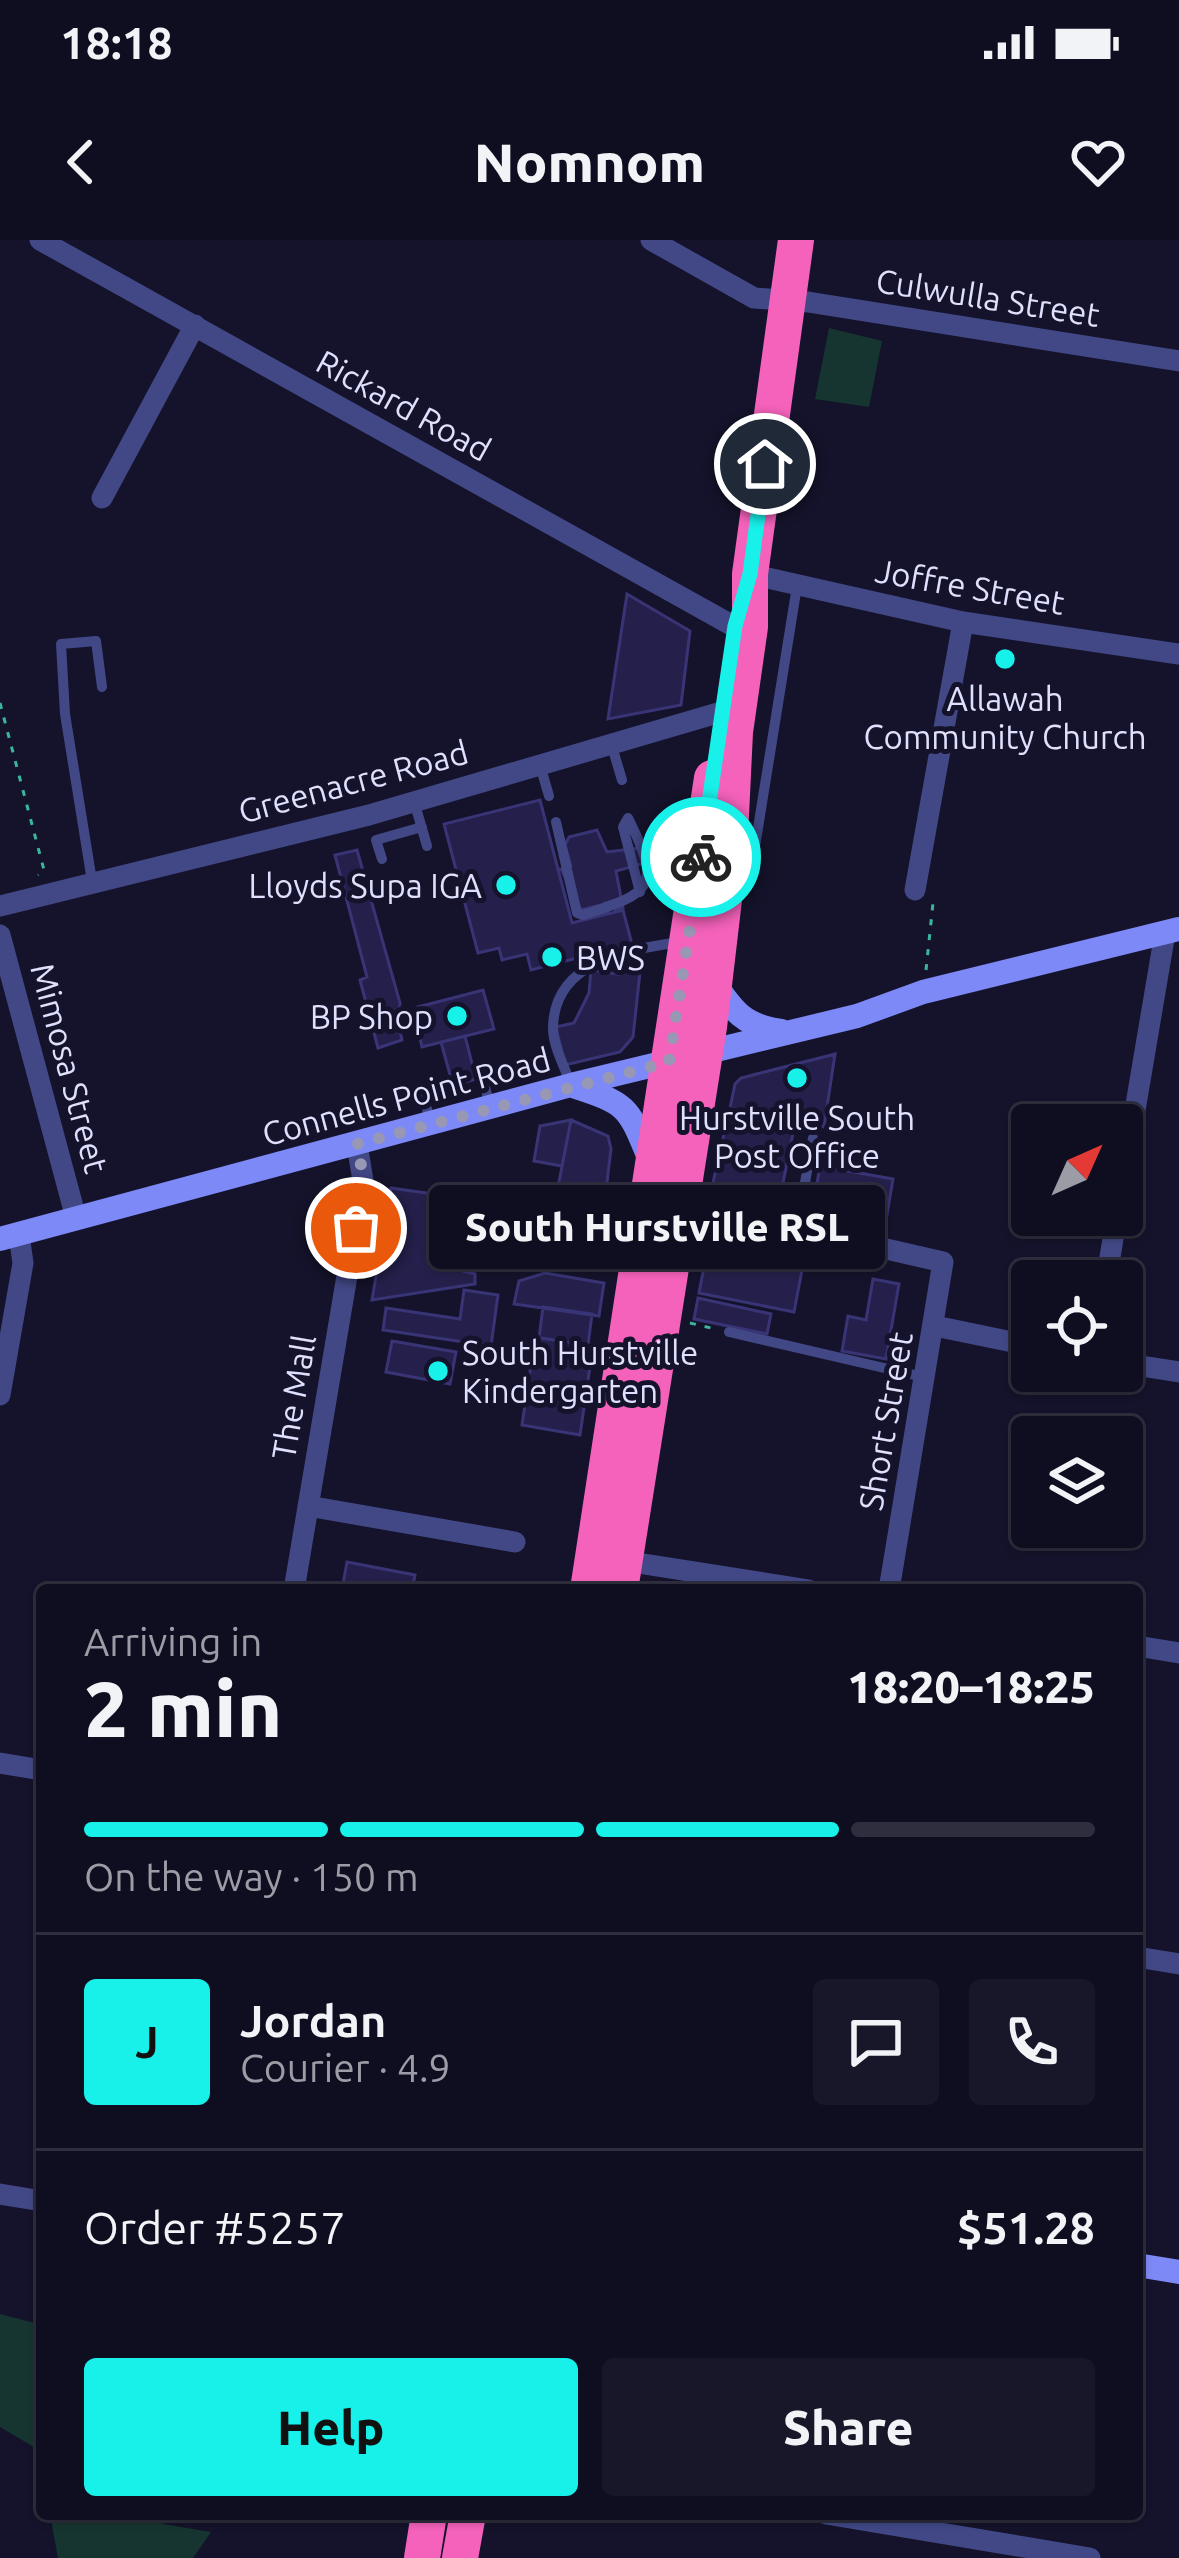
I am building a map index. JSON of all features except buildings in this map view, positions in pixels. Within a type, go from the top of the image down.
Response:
[{"type":"highway","points":[[589,1584],[652,1164],[713,981],[729,857],[735,732],[750,627],[750,574],[796,240]]},
{"type":"highway","points":[[622,1575],[682,1202],[688,941],[735,626],[750,574]]},
{"type":"highway","points":[[422,2558],[428,2520]]},
{"type":"highway","points":[[460,2558],[467,2520]]},
{"type":"street","name":"Rickard Road","points":[[40,240],[735,626]]},
{"type":"street","name":"Culwulla Street","points":[[651,240],[754,298],[1179,361]]},
{"type":"street","points":[[102,498],[195,325]]},
{"type":"street","name":"Joffre Street","points":[[750,574],[963,622],[1179,654]]},
{"type":"street","points":[[915,890],[963,622]]},
{"type":"street","name":"Greenacre Road","points":[[0,906],[369,815],[722,712]]},
{"type":"street","points":[[1138,1104],[1172,931]]},
{"type":"street","name":"Connells Point Road","points":[[9,1237],[571,1085],[857,1016],[923,992],[1172,931]]},
{"type":"street","name":"Mimosa Street","points":[[0,935],[76,1218]]},
{"type":"street","points":[[713,981],[736,1016],[759,1028],[789,1032]]},
{"type":"street","points":[[571,1085],[616,1100],[633,1119],[652,1164]]},
{"type":"street","name":"The Mall","points":[[295,1584],[364,1181],[357,1144]]},
{"type":"street","points":[[682,1202],[797,1227]]},
{"type":"street","name":"Short Street","points":[[797,1227],[943,1262],[890,1584]]},
{"type":"street","points":[[0,1395],[23,1262],[9,1237]]},
{"type":"street","points":[[935,1326],[1011,1342]]},
{"type":"street","points":[[1143,1366],[1179,1372]]},
{"type":"street","points":[[308,1506],[515,1542]]},
{"type":"street","points":[[622,1575],[734,1584]]},
{"type":"street","points":[[1143,1647],[1179,1653]]},
{"type":"street","points":[[0,1763],[36,1769]]},
{"type":"street","points":[[1143,1958],[1179,1964]]},
{"type":"street","points":[[0,2194],[36,2200]]},
{"type":"street","points":[[1143,2266],[1179,2272]]},
{"type":"street","points":[[862,2520],[1090,2558]]},
{"type":"lane","points":[[722,911],[753,859],[797,586]]},
{"type":"lane","points":[[92,881],[65,714],[61,644],[96,641],[102,687]]},
{"type":"lane","points":[[611,743],[622,779]]},
{"type":"lane","points":[[540,763],[550,796]]},
{"type":"lane","points":[[415,801],[427,845]]},
{"type":"lane","points":[[369,815],[382,859]]},
{"type":"lane","points":[[556,822],[578,913],[631,900],[640,892],[647,862],[628,818],[623,827],[640,892]]},
{"type":"lane","points":[[376,840],[422,827]]},
{"type":"lane","points":[[571,1085],[552,1032],[558,996],[574,976],[607,957],[688,941]]},
{"type":"lane","points":[[484,1083],[491,1110]]},
{"type":"lane","points":[[424,1098],[431,1125]]},
{"type":"lane","points":[[797,1227],[813,1138]]},
{"type":"lane","points":[[729,1332],[926,1378]]},
{"type":"path","points":[[0,704],[44,870],[38,872],[43,895]]},
{"type":"path","points":[[915,890],[934,905],[926,972]]},
{"type":"path","points":[[687,1323],[729,1332]]},
{"type":"green space","points":[[829,328],[882,341],[869,407],[815,399]]},
{"type":"green space","points":[[0,2314],[36,2323],[36,2448],[0,2427]]},
{"type":"green space","points":[[51,2520],[163,2520],[163,2524],[211,2532],[193,2558],[58,2558]]},
{"type":"way so far","points":[[356,1228],[364,1181],[357,1144],[669,1062],[701,857]]},
{"type":"place","name":"Allawah Community Church","points":[[1005,659]]},
{"type":"place","name":"Lloyds Supa IGA","points":[[506,885]]},
{"type":"place","name":"BWS","points":[[552,957]]},
{"type":"place","name":"BP Shop","points":[[457,1016]]},
{"type":"place","name":"Hurstville South Post Office","points":[[797,1078]]},
{"type":"place","name":"South Hurstville RSL","points":[[356,1228]]},
{"type":"place","name":"South Hurstville Kindergarten","points":[[438,1371]]},
{"type":"route","points":[[701,857],[765,464]]}]
